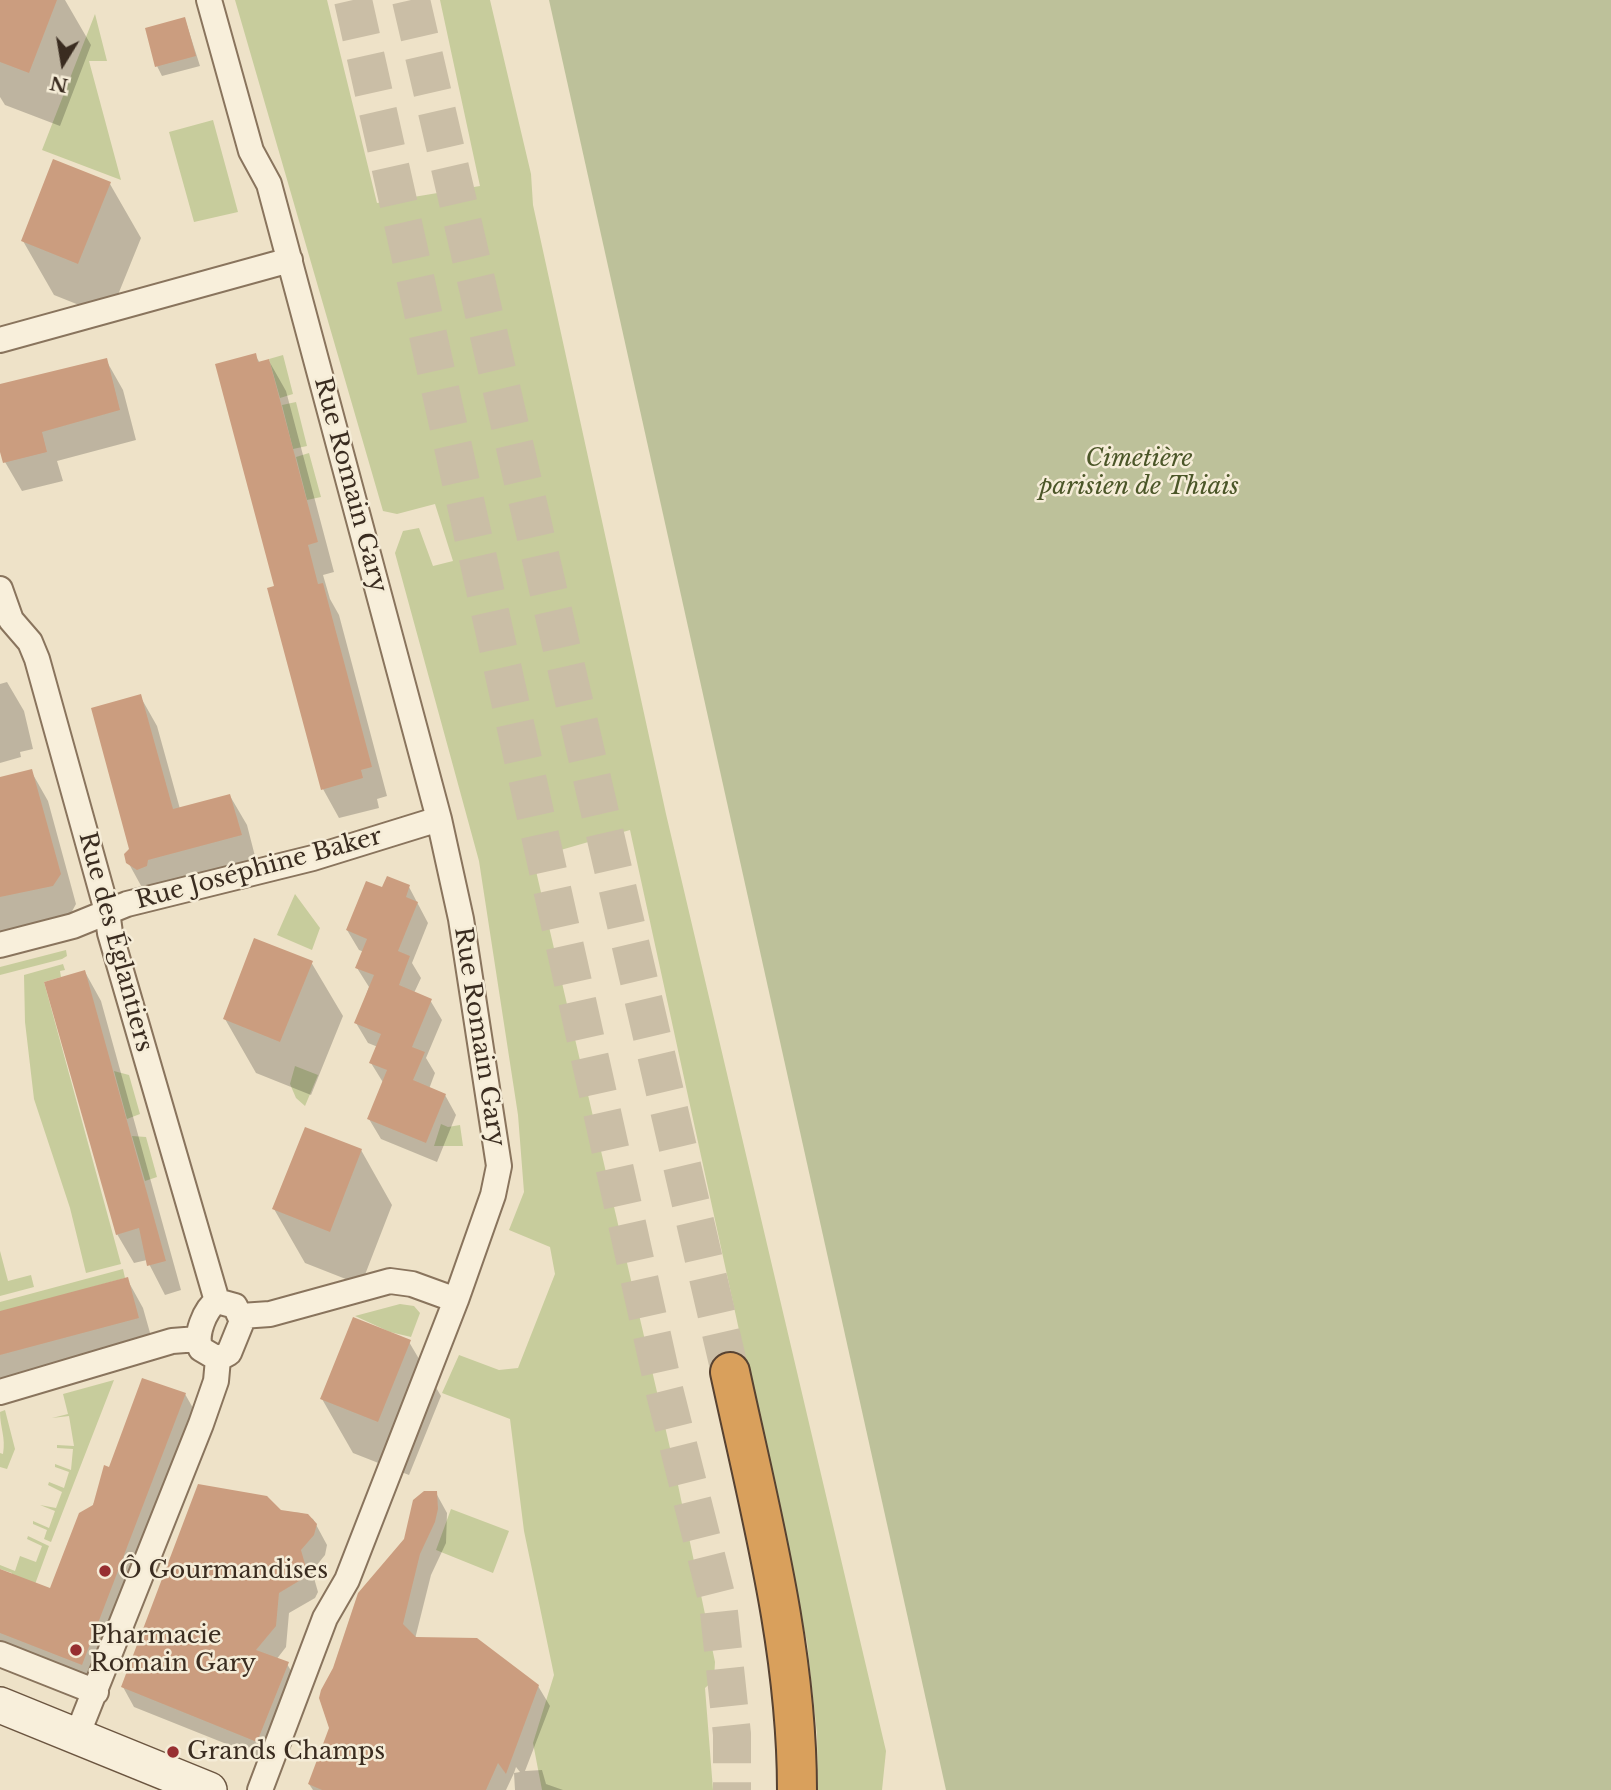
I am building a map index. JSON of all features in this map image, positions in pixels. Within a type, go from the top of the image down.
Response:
[{"type":"highway","points":[[730,1372],[783,1613],[797,1733],[797,1790]]},
{"type":"main road","points":[[0,1705],[209,1790]]},
{"type":"street","name":"Rue Romain Gary","points":[[209,0],[251,151],[269,184],[439,819],[461,919],[499,1166],[495,1188],[456,1300],[347,1580],[326,1618],[260,1790]]},
{"type":"street","points":[[0,340],[290,260]]},
{"type":"street","name":"Rue des Églantiers","points":[[0,589],[6,623],[30,642],[37,660],[107,911],[110,933],[216,1301]]},
{"type":"street","name":"Rue Joséphine Baker","points":[[0,945],[73,926],[107,911],[313,858],[439,819]]},
{"type":"street","points":[[241,1316],[270,1314],[400,1281],[456,1300]]},
{"type":"street","points":[[76,1738],[201,1424],[216,1381],[218,1359],[232,1347],[241,1316],[235,1307],[216,1301],[210,1307],[198,1339],[201,1349],[218,1359]]},
{"type":"street","points":[[0,1392],[172,1341],[198,1339]]},
{"type":"street","points":[[0,1654],[96,1692]]},
{"type":"green space","points":[[235,0],[327,0],[377,203],[480,186],[440,0],[490,0],[531,174],[533,205],[666,814],[886,1751],[882,1790],[818,1790],[817,1734],[807,1642],[630,830],[533,858],[673,1461],[715,1662],[714,1680],[705,1688],[713,1790],[542,1790],[533,1743],[554,1675],[524,1531],[510,1419],[442,1393],[459,1355],[499,1370],[518,1368],[555,1274],[550,1247],[509,1230],[524,1192],[518,1115],[479,861],[395,553],[403,531],[419,528],[433,566],[453,561],[435,504],[397,514],[383,511]]},
{"type":"green space","name":"Cimetière parisien de Thiais","points":[[549,0],[1611,0],[1611,1790],[946,1790]]},
{"type":"green space","points":[[95,14],[107,61],[89,61],[121,180],[42,150]]},
{"type":"green space","points":[[213,120],[238,212],[194,222],[169,132]]},
{"type":"green space","points":[[283,355],[293,394],[280,398],[269,359]]},
{"type":"green space","points":[[296,402],[307,446],[293,449],[282,405]]},
{"type":"green space","points":[[309,453],[321,497],[307,500],[296,457]]},
{"type":"green space","points":[[295,894],[320,928],[312,950],[277,935]]},
{"type":"green space","points":[[66,950],[67,956],[62,959],[0,975],[0,967]]},
{"type":"green space","points":[[63,964],[65,970],[60,971],[61,977],[44,982],[121,1264],[86,1273],[70,1208],[34,1099],[25,1022],[24,975]]},
{"type":"green space","points":[[295,1066],[318,1075],[305,1106],[296,1098],[290,1084]]},
{"type":"green space","points":[[114,1071],[129,1075],[140,1114],[127,1119]]},
{"type":"green space","points":[[441,1124],[448,1127],[460,1125],[463,1146],[434,1146]]},
{"type":"green space","points":[[132,1136],[146,1137],[157,1177],[145,1181]]},
{"type":"green space","points":[[0,1251],[8,1281],[31,1275],[34,1287],[0,1296]]},
{"type":"green space","points":[[123,1269],[125,1278],[0,1313],[0,1302]]},
{"type":"green space","points":[[400,1304],[414,1306],[420,1313],[411,1337],[390,1332],[355,1316]]},
{"type":"green space","points":[[114,1380],[51,1542],[44,1539],[47,1530],[33,1524],[33,1521],[49,1528],[55,1511],[40,1505],[56,1508],[62,1492],[48,1485],[49,1482],[64,1488],[69,1472],[55,1467],[55,1464],[71,1470],[73,1449],[57,1448],[57,1445],[74,1446],[69,1416],[52,1418],[68,1414],[63,1394]]},
{"type":"green space","points":[[5,1410],[15,1449],[7,1469],[0,1467],[0,1453],[3,1454],[4,1443],[0,1412]]},
{"type":"green space","points":[[451,1509],[509,1531],[493,1573],[436,1550]]},
{"type":"green space","points":[[28,1536],[49,1546],[34,1587],[11,1578],[12,1573],[0,1569],[0,1565],[15,1571],[20,1556],[36,1562],[42,1546],[27,1539]]},
{"type":"building","points":[[0,0],[57,0],[29,73],[0,62]]},
{"type":"building","points":[[185,17],[196,56],[155,67],[145,28]]},
{"type":"building","points":[[53,159],[111,182],[78,264],[21,241]]},
{"type":"building","points":[[256,353],[258,362],[269,359],[318,542],[308,545],[318,584],[323,583],[372,767],[361,770],[363,778],[321,790],[267,588],[274,586],[215,364]]},
{"type":"building","points":[[107,358],[120,410],[42,432],[47,452],[3,463],[0,452],[0,384]]},
{"type":"building","points":[[141,694],[173,809],[230,794],[242,835],[148,860],[147,866],[137,870],[126,863],[124,854],[129,849],[91,708]]},
{"type":"building","points":[[32,769],[61,874],[53,886],[0,897],[0,777]]},
{"type":"building","points":[[387,876],[410,885],[406,897],[418,902],[398,951],[410,956],[399,985],[432,999],[412,1047],[425,1052],[413,1080],[446,1094],[426,1143],[367,1119],[387,1070],[369,1063],[381,1034],[354,1023],[374,975],[355,968],[367,939],[346,930],[366,881],[382,887]]},
{"type":"building","points":[[254,938],[313,961],[280,1042],[223,1019]]},
{"type":"building","points":[[85,970],[166,1261],[147,1266],[139,1228],[116,1235],[44,982]]},
{"type":"building","points":[[305,1127],[362,1149],[330,1232],[272,1209]]},
{"type":"building","points":[[128,1277],[139,1318],[0,1355],[0,1311]]},
{"type":"building","points":[[353,1317],[411,1340],[378,1422],[320,1399]]},
{"type":"building","points":[[142,1378],[186,1393],[82,1665],[0,1633],[0,1569],[50,1588],[79,1513],[93,1505],[104,1465],[109,1467]]},
{"type":"building","points":[[198,1484],[267,1496],[281,1510],[308,1514],[317,1524],[314,1535],[301,1550],[307,1571],[304,1578],[279,1593],[276,1626],[256,1650],[289,1662],[257,1742],[121,1687]]},
{"type":"building","points":[[424,1491],[437,1491],[438,1509],[420,1554],[403,1624],[416,1637],[477,1638],[539,1685],[506,1774],[498,1763],[486,1790],[322,1790],[308,1784],[329,1728],[319,1698],[321,1690],[333,1668],[358,1593],[404,1539],[413,1500]]},
{"type":"tunnel","points":[[353,0],[664,1389],[718,1603],[732,1734],[732,1790]]},
{"type":"tunnel","points":[[411,0],[730,1372]]},
{"type":"place","name":"Ô Gourmandises","points":[[105,1571]]},
{"type":"place","name":"Pharmacie Romain Gary","points":[[76,1650]]},
{"type":"place","name":"Grands Champs","points":[[173,1752]]}]
